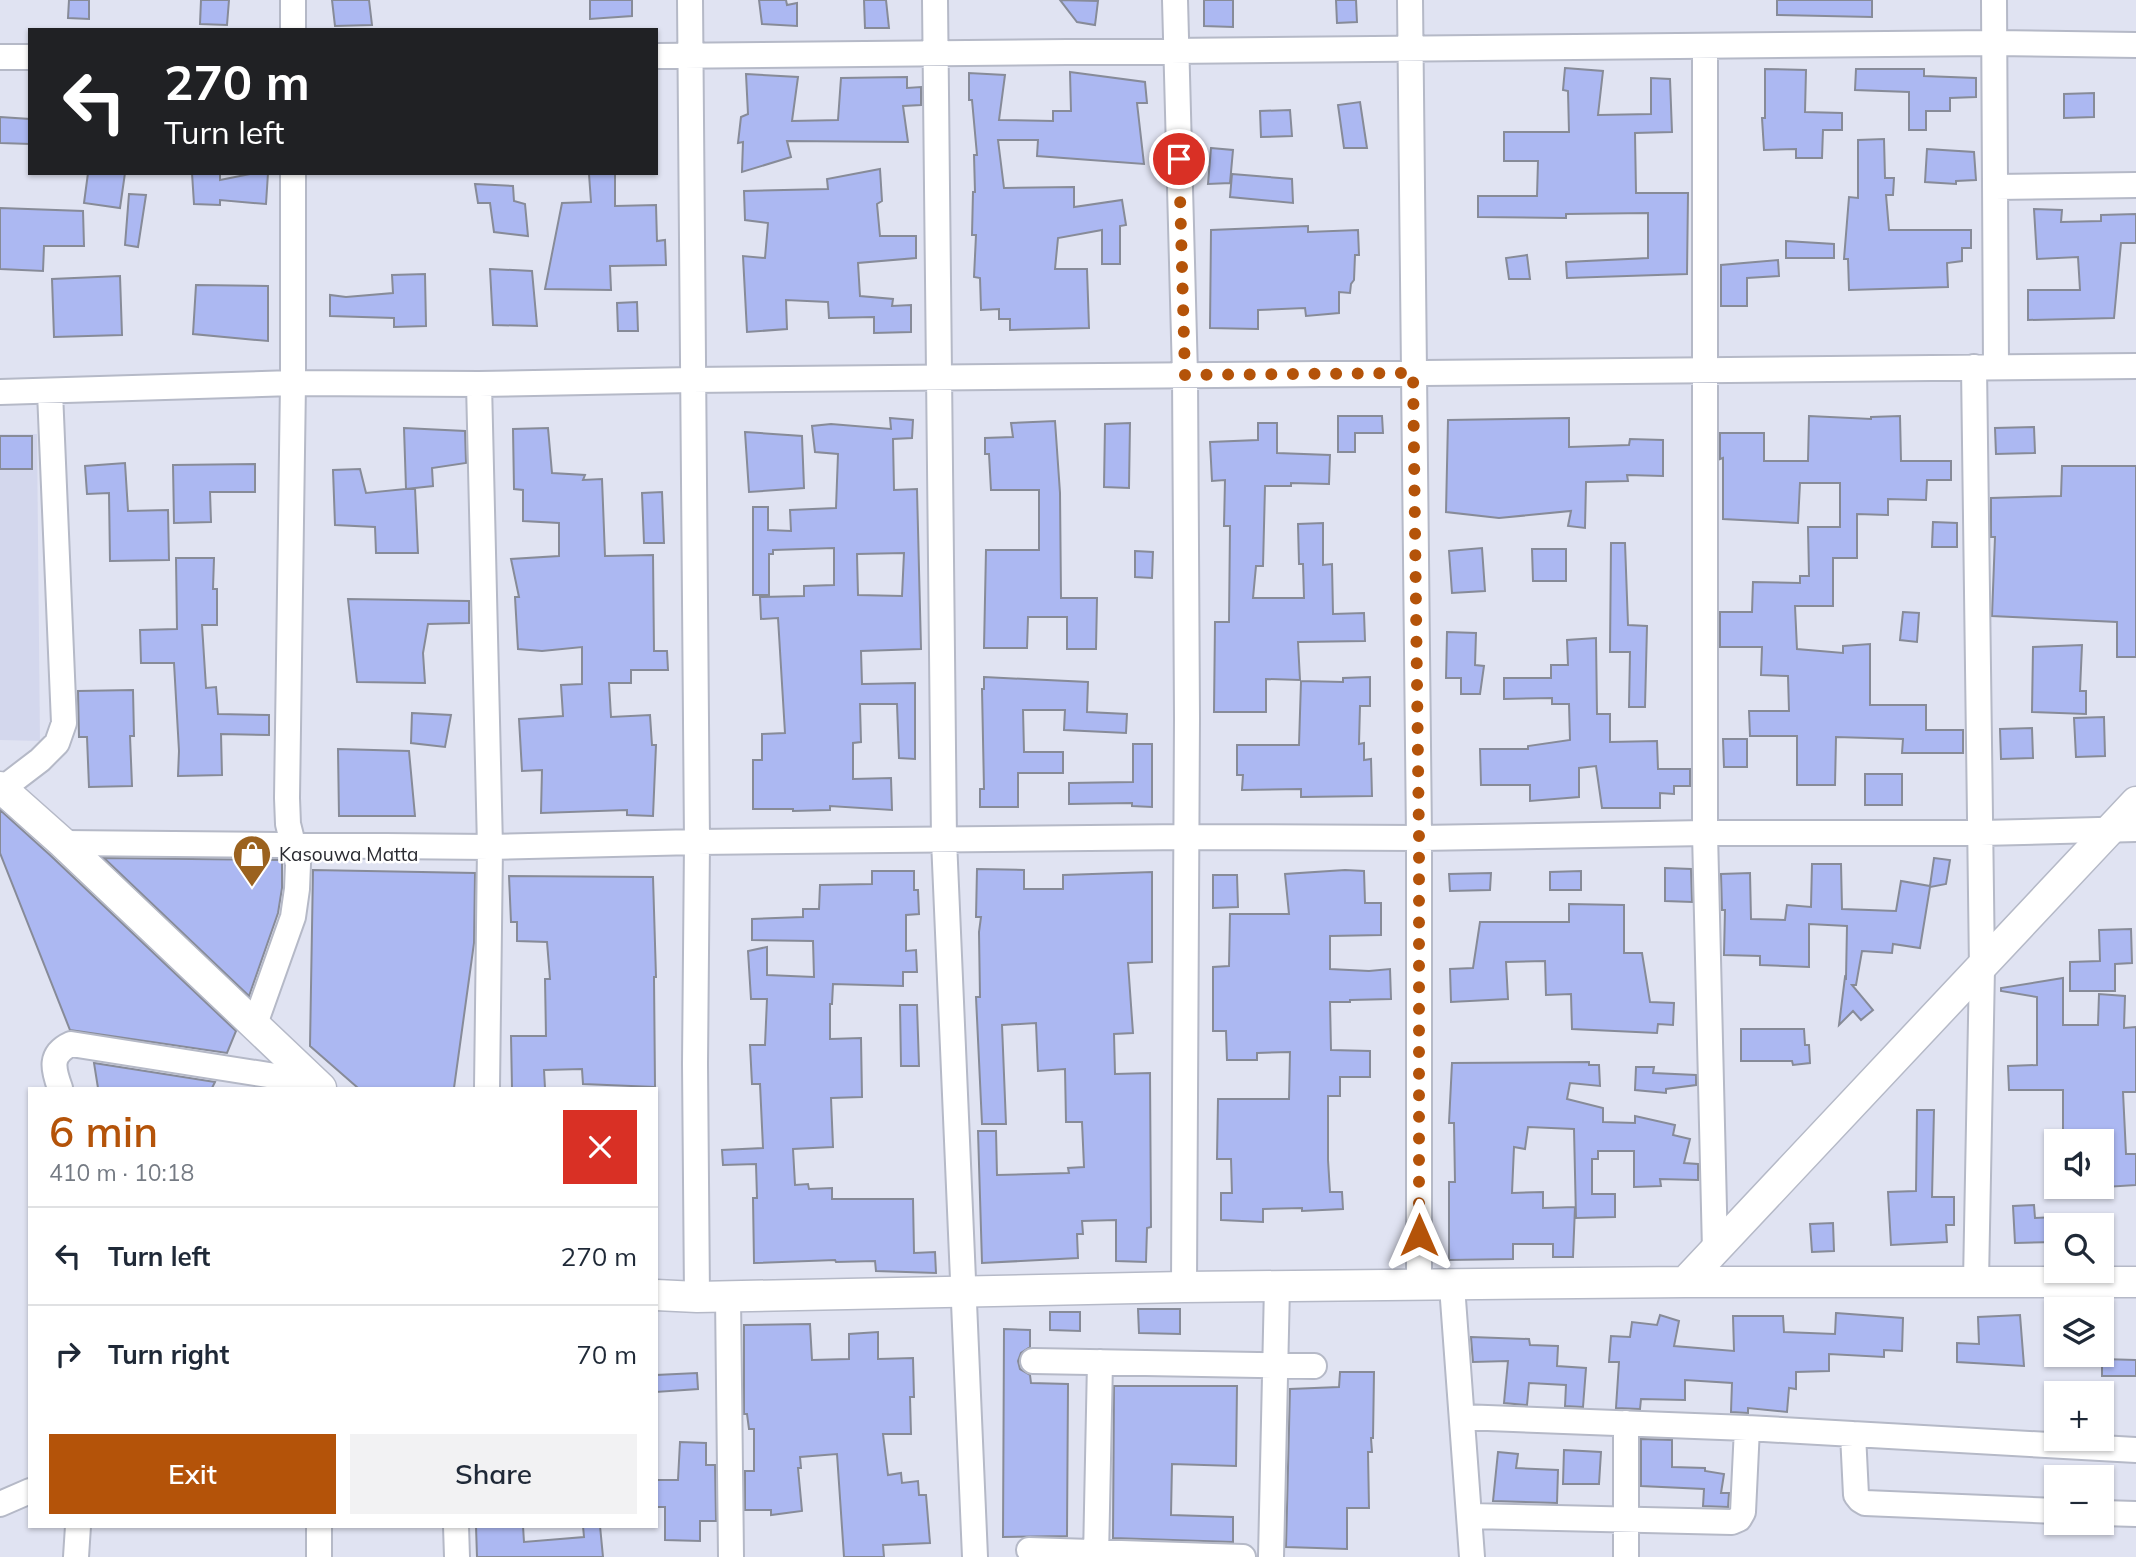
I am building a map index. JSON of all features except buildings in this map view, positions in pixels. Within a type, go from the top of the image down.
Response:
[{"type":"street","points":[[293,0],[293,28]]},
{"type":"street","points":[[690,0],[697,842],[697,1297]]},
{"type":"street","points":[[936,0],[944,839],[975,1557]]},
{"type":"street","points":[[1175,0],[1185,375],[1187,837],[1184,1287]]},
{"type":"street","points":[[1410,0],[1419,838],[1419,1285]]},
{"type":"street","points":[[1976,1281],[1982,968],[1985,367],[1995,187],[1994,0]]},
{"type":"street","points":[[658,56],[1410,47],[1994,43],[2136,45]]},
{"type":"street","points":[[1705,46],[1705,833],[1715,1250]]},
{"type":"street","points":[[0,57],[28,57]]},
{"type":"street","points":[[256,1024],[293,917],[298,888],[298,864],[287,798],[293,175]]},
{"type":"street","points":[[1995,187],[2136,185]]},
{"type":"street","points":[[0,391],[50,392],[293,383],[479,384],[2136,366]]},
{"type":"street","points":[[479,384],[490,847],[487,1087]]},
{"type":"street","points":[[50,392],[64,723],[57,743],[40,760],[1,788],[256,1024],[317,1085]]},
{"type":"street","points":[[1685,1282],[1982,968],[2122,830],[2136,802]]},
{"type":"street","points":[[63,843],[490,847],[944,839],[1419,838],[2122,830]]},
{"type":"street","points":[[60,1087],[54,1071],[55,1057],[61,1048],[71,1044],[317,1085]]},
{"type":"street","points":[[658,1295],[728,1297],[1184,1287],[1685,1282],[2136,1282]]},
{"type":"street","points":[[1271,1557],[1277,1286]]},
{"type":"street","points":[[1452,1286],[1472,1557]]},
{"type":"street","points":[[728,1297],[732,1557]]},
{"type":"street","points":[[1033,1361],[1314,1366]]},
{"type":"street","points":[[1096,1554],[1100,1363]]},
{"type":"street","points":[[1462,1416],[1747,1428],[2136,1450]]},
{"type":"street","points":[[1626,1423],[1626,1557]]},
{"type":"street","points":[[1470,1516],[1732,1522],[1739,1519],[1743,1513],[1747,1428]]},
{"type":"street","points":[[1853,1434],[1856,1494],[1866,1503],[2044,1510]]},
{"type":"street","points":[[0,1504],[28,1492]]},
{"type":"street","points":[[2114,1513],[2136,1514]]},
{"type":"street","points":[[76,1557],[78,1528]]},
{"type":"street","points":[[314,1528],[319,1557]]},
{"type":"street","points":[[456,1528],[457,1557]]},
{"type":"street","points":[[1029,1550],[1243,1557]]},
{"type":"shaded area","points":[[0,434],[37,434],[40,741],[0,740]]},
{"type":"place","name":"Kasouwa Matta","points":[[252,888]]},
{"type":"route","points":[[1179,159],[1185,375],[1413,373],[1419,838],[1419,1235]]}]
